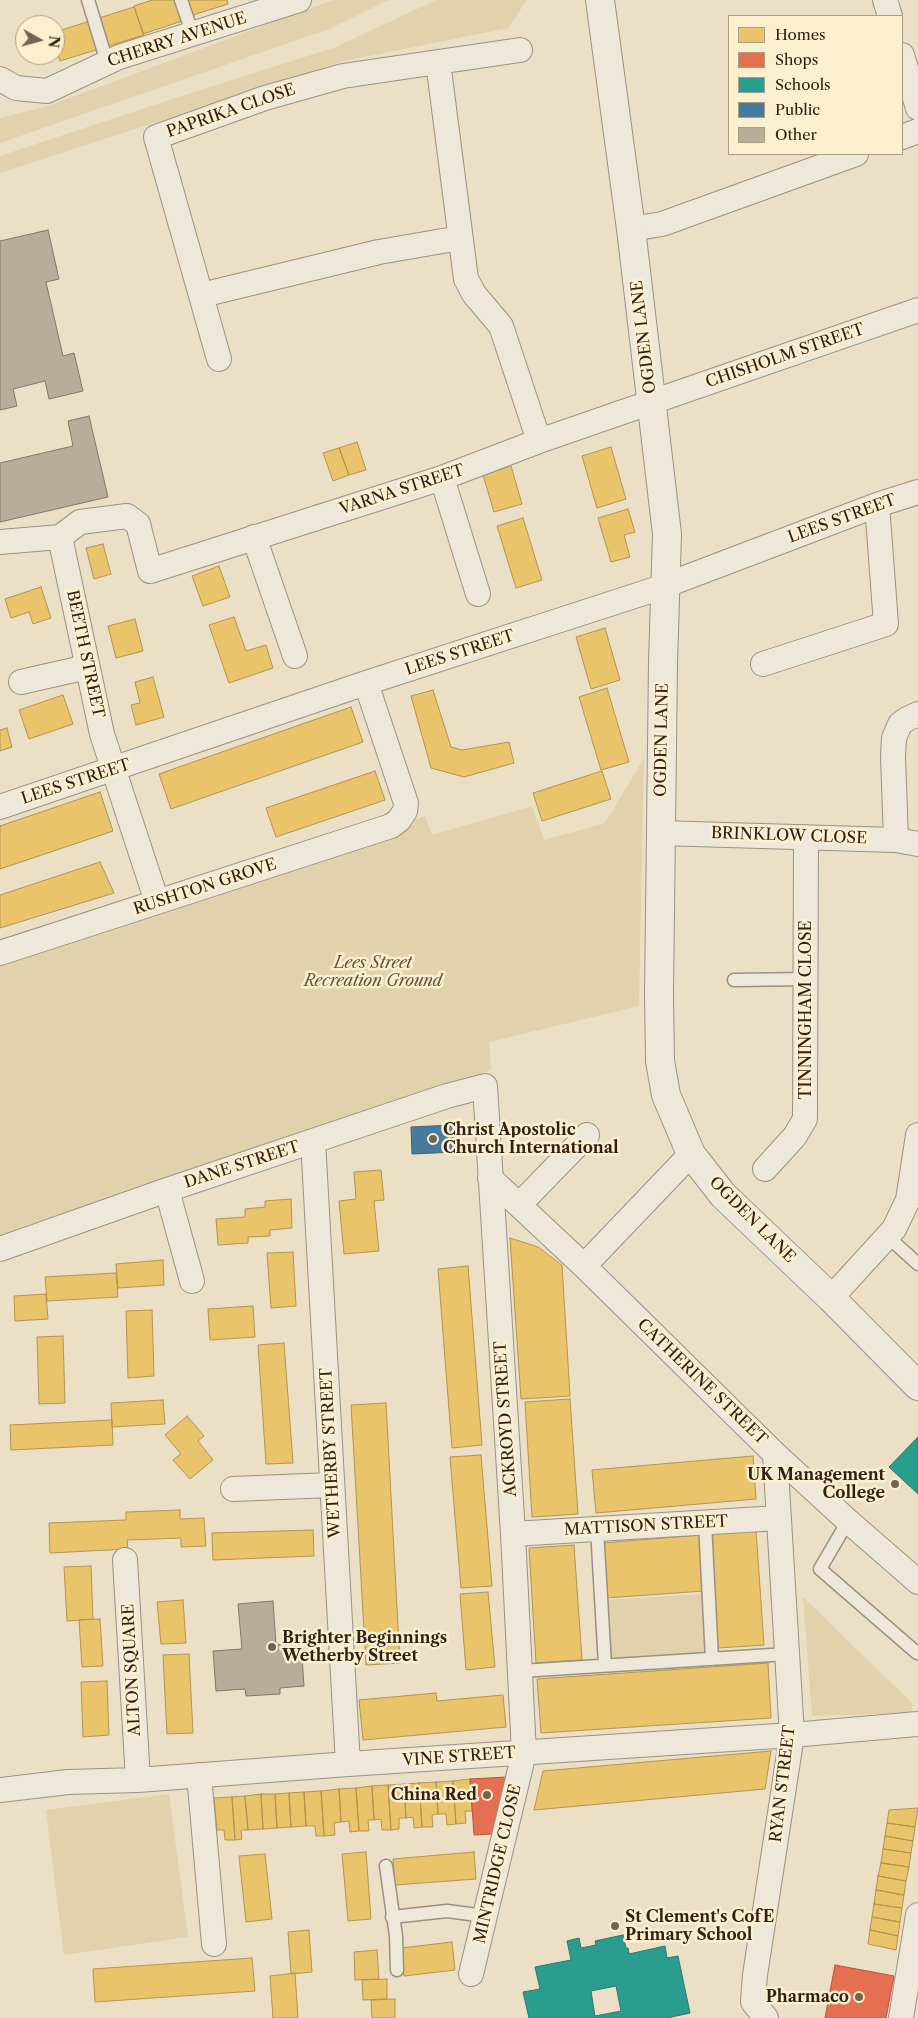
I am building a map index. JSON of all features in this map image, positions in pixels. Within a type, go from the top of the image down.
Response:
[{"type":"street","name":"CHERRY AVENUE","points":[[0,79],[16,88],[47,91],[119,57],[299,0]]},
{"type":"street","name":"OGDEN LANE","points":[[600,0],[631,229],[667,534],[658,995],[660,1061],[666,1095],[691,1154],[723,1195],[831,1298],[918,1386]]},
{"type":"street","points":[[885,0],[890,15]]},
{"type":"street","name":"PAPRIKA CLOSE","points":[[219,359],[156,137],[265,98],[343,76],[520,50]]},
{"type":"street","points":[[903,58],[918,108]]},
{"type":"street","points":[[438,62],[466,279],[474,294],[501,326],[539,441]]},
{"type":"street","points":[[903,137],[918,131]]},
{"type":"street","points":[[631,229],[662,224],[853,155]]},
{"type":"street","points":[[202,295],[379,252],[460,238]]},
{"type":"street","name":"CHISHOLM STREET","points":[[652,402],[918,310]]},
{"type":"street","name":"VARNA STREET","points":[[60,537],[80,522],[127,516],[138,524],[150,570],[442,478],[539,441],[652,402]]},
{"type":"street","points":[[442,478],[478,594]]},
{"type":"street","name":"LEES STREET","points":[[0,807],[366,683],[666,585],[877,505],[918,492]]},
{"type":"street","points":[[763,664],[886,624],[877,505]]},
{"type":"street","points":[[0,542],[60,537]]},
{"type":"street","name":"BEETH STREET","points":[[60,537],[102,734],[157,902]]},
{"type":"street","points":[[254,537],[295,656]]},
{"type":"street","points":[[21,682],[87,667]]},
{"type":"street","name":"RUSHTON GROVE","points":[[0,953],[391,826],[400,820],[405,811],[404,796],[366,683]]},
{"type":"street","points":[[907,842],[893,756],[894,738],[900,724],[918,714]]},
{"type":"street","name":"BRINKLOW CLOSE","points":[[660,833],[806,836],[907,842]]},
{"type":"street","name":"TINNINGHAM CLOSE","points":[[765,1169],[795,1136],[806,1119],[806,836]]},
{"type":"street","name":"DANE STREET","points":[[0,1249],[167,1190],[447,1096],[485,1086]]},
{"type":"street","name":"ACKROYD STREET","points":[[485,1086],[514,1534],[524,1753]]},
{"type":"street","points":[[519,1205],[587,1135]]},
{"type":"street","points":[[831,1298],[894,1228],[908,1200],[918,1135]]},
{"type":"street","name":"WETHERBY STREET","points":[[313,1141],[348,1764]]},
{"type":"street","points":[[584,1266],[691,1154]]},
{"type":"street","name":"CATHERINE STREET","points":[[490,1178],[584,1266],[775,1454],[918,1582]]},
{"type":"street","points":[[167,1190],[192,1281]]},
{"type":"street","name":"RYAN STREET","points":[[766,2018],[753,2002],[755,1975],[792,1735],[775,1454]]},
{"type":"street","points":[[233,1489],[332,1485]]},
{"type":"street","name":"MATTISON STREET","points":[[514,1534],[779,1518]]},
{"type":"street","name":"ALTON SQUARE","points":[[125,1560],[138,1780]]},
{"type":"street","name":"VINE STREET","points":[[0,1790],[44,1784],[138,1780],[348,1764],[792,1735],[918,1724]]},
{"type":"street","name":"MINTRIDGE CLOSE","points":[[471,1974],[524,1753]]},
{"type":"street","points":[[199,1775],[214,1944]]},
{"type":"street","points":[[901,2018],[915,1951],[918,1915]]},
{"type":"lane","points":[[88,0],[108,62]]},
{"type":"lane","points":[[181,0],[193,34]]},
{"type":"lane","points":[[734,980],[807,979]]},
{"type":"lane","points":[[887,1236],[918,1264]]},
{"type":"lane","points":[[848,1521],[820,1569],[917,1653]]},
{"type":"lane","points":[[705,1523],[712,1659]]},
{"type":"lane","points":[[597,1529],[605,1665]]},
{"type":"lane","points":[[521,1671],[787,1654]]},
{"type":"lane","points":[[386,1866],[396,1936],[397,1970]]},
{"type":"lane","points":[[392,1917],[447,1911],[485,1916]]},
{"type":"green space","points":[[333,0],[389,0],[329,29],[0,143],[0,118],[48,106]]},
{"type":"green space","points":[[436,0],[527,0],[508,28],[344,61],[0,173],[0,156],[336,47]]},
{"type":"green space","name":"Lees Street Recreation Ground","points":[[644,758],[639,1006],[489,1042],[491,1070],[0,1238],[0,963],[425,816],[432,835],[532,806],[544,840],[605,823]]},
{"type":"green space","points":[[703,1594],[708,1652],[611,1659],[607,1600]]},
{"type":"green space","points":[[803,1597],[913,1704],[912,1713],[812,1716]]},
{"type":"green space","points":[[169,1794],[188,1937],[64,1955],[46,1810]]},
{"type":"building: Homes","points":[[152,0],[175,0],[182,21],[143,34],[134,6]]},
{"type":"building: Homes","points":[[185,0],[227,0],[228,4],[190,16]]},
{"type":"building: Homes","points":[[134,7],[144,35],[105,47],[96,19]]},
{"type":"building: Homes","points":[[90,21],[99,49],[65,59],[65,29]]},
{"type":"building: Homes","points":[[357,442],[366,470],[349,475],[339,448]]},
{"type":"building: Homes","points":[[611,447],[626,499],[597,508],[582,456]]},
{"type":"building: Homes","points":[[339,448],[349,475],[333,481],[323,453]]},
{"type":"building: Homes","points":[[511,466],[522,504],[494,512],[483,475]]},
{"type":"building: Homes","points":[[628,509],[635,532],[624,535],[630,557],[611,562],[598,518]]},
{"type":"building: Homes","points":[[523,518],[542,580],[516,588],[497,526]]},
{"type":"building: Homes","points":[[103,544],[111,574],[94,579],[86,548]]},
{"type":"building: Homes","points":[[219,566],[230,597],[203,606],[192,576]]},
{"type":"building: Homes","points":[[41,587],[51,618],[33,624],[29,612],[11,618],[5,599]]},
{"type":"building: Homes","points":[[234,617],[246,651],[266,645],[273,668],[229,683],[209,625]]},
{"type":"building: Homes","points":[[135,619],[143,651],[116,658],[108,626]]},
{"type":"building: Homes","points":[[605,628],[620,680],[591,689],[576,637]]},
{"type":"building: Homes","points":[[153,677],[164,717],[136,725],[131,705],[140,703],[135,682]]},
{"type":"building: Homes","points":[[607,688],[629,762],[601,770],[579,697]]},
{"type":"building: Homes","points":[[433,690],[451,747],[462,750],[509,742],[514,763],[464,777],[431,768],[411,696]]},
{"type":"building: Homes","points":[[63,695],[73,724],[29,739],[19,710]]},
{"type":"building: Homes","points":[[351,707],[363,742],[171,809],[159,774]]},
{"type":"building: Homes","points":[[7,728],[12,747],[0,751],[0,730]]},
{"type":"building: Homes","points":[[375,771],[385,800],[276,837],[266,808]]},
{"type":"building: Homes","points":[[602,771],[611,799],[542,821],[533,793]]},
{"type":"building: Homes","points":[[100,792],[113,831],[0,869],[0,826]]},
{"type":"building: Homes","points":[[100,862],[114,893],[0,928],[0,895]]},
{"type":"building: Homes","points":[[381,1170],[384,1200],[374,1201],[379,1251],[344,1254],[339,1201],[356,1199],[354,1172]]},
{"type":"building: Homes","points":[[291,1199],[292,1228],[270,1230],[270,1236],[248,1237],[248,1243],[218,1245],[216,1219],[245,1217],[245,1209],[265,1207],[265,1201]]},
{"type":"building: Homes","points":[[510,1238],[538,1247],[562,1265],[570,1396],[521,1399]]},
{"type":"building: Homes","points":[[293,1252],[296,1306],[271,1308],[267,1253]]},
{"type":"building: Homes","points":[[163,1260],[164,1285],[118,1288],[116,1264]]},
{"type":"building: Homes","points":[[468,1266],[482,1445],[452,1448],[438,1269]]},
{"type":"building: Homes","points":[[116,1273],[118,1297],[47,1301],[45,1277]]},
{"type":"building: Homes","points":[[46,1294],[48,1319],[15,1321],[14,1296]]},
{"type":"building: Homes","points":[[253,1306],[255,1337],[210,1340],[208,1309]]},
{"type":"building: Homes","points":[[152,1310],[154,1376],[128,1378],[126,1311]]},
{"type":"building: Homes","points":[[63,1336],[65,1403],[39,1404],[37,1337]]},
{"type":"building: Homes","points":[[284,1343],[293,1463],[266,1464],[258,1345]]},
{"type":"building: Homes","points":[[570,1399],[578,1514],[532,1517],[525,1402]]},
{"type":"building: Homes","points":[[163,1400],[165,1424],[112,1427],[111,1403]]},
{"type":"building: Homes","points":[[386,1403],[400,1663],[366,1665],[351,1405]]},
{"type":"building: Homes","points":[[187,1416],[204,1436],[198,1441],[213,1460],[190,1479],[173,1460],[181,1454],[165,1435]]},
{"type":"building: Homes","points":[[112,1420],[113,1445],[11,1450],[10,1425]]},
{"type":"building: Homes","points":[[481,1455],[492,1586],[461,1588],[450,1457]]},
{"type":"building: Homes","points":[[753,1456],[756,1499],[596,1513],[592,1470]]},
{"type":"building: Homes","points":[[180,1510],[180,1519],[204,1518],[206,1546],[181,1547],[181,1538],[127,1540],[128,1549],[50,1553],[49,1523],[126,1520],[126,1512]]},
{"type":"building: Homes","points":[[313,1530],[314,1556],[213,1560],[212,1533]]},
{"type":"building: Homes","points":[[756,1530],[764,1645],[718,1648],[710,1533]]},
{"type":"building: Homes","points":[[700,1535],[704,1591],[606,1598],[602,1543]]},
{"type":"building: Homes","points":[[574,1545],[582,1660],[536,1663],[529,1548]]},
{"type":"building: Homes","points":[[91,1566],[93,1619],[67,1621],[64,1567]]},
{"type":"building: Homes","points":[[488,1592],[495,1667],[466,1670],[460,1594]]},
{"type":"building: Homes","points":[[183,1600],[186,1643],[161,1644],[157,1602]]},
{"type":"building: Homes","points":[[100,1619],[103,1666],[82,1667],[79,1620]]},
{"type":"building: Homes","points":[[189,1654],[193,1733],[167,1734],[163,1655]]},
{"type":"building: Homes","points":[[768,1663],[771,1718],[541,1733],[537,1679]]},
{"type":"building: Homes","points":[[107,1681],[109,1735],[83,1737],[81,1682]]},
{"type":"building: Homes","points":[[436,1693],[437,1701],[503,1695],[506,1727],[363,1740],[359,1700]]},
{"type":"building: Homes","points":[[771,1751],[765,1789],[534,1810],[543,1771]]},
{"type":"building: Homes","points":[[470,1779],[472,1811],[465,1811],[466,1823],[456,1824],[453,1781]]},
{"type":"building: Homes","points":[[453,1781],[456,1824],[447,1825],[446,1814],[438,1814],[436,1782]]},
{"type":"building: Homes","points":[[436,1782],[438,1814],[432,1815],[433,1827],[422,1827],[419,1783]]},
{"type":"building: Homes","points":[[419,1783],[422,1827],[414,1828],[413,1817],[406,1818],[404,1784]]},
{"type":"building: Homes","points":[[404,1784],[406,1818],[399,1818],[399,1829],[391,1830],[388,1785]]},
{"type":"building: Homes","points":[[388,1785],[391,1830],[382,1830],[381,1819],[374,1820],[372,1786]]},
{"type":"building: Homes","points":[[372,1786],[374,1820],[368,1820],[369,1831],[359,1831],[356,1788]]},
{"type":"building: Homes","points":[[356,1788],[359,1831],[350,1832],[349,1821],[341,1822],[339,1789]]},
{"type":"building: Homes","points":[[339,1789],[341,1822],[334,1823],[335,1835],[324,1836],[321,1791]]},
{"type":"building: Homes","points":[[321,1791],[324,1836],[316,1836],[315,1826],[306,1826],[304,1792]]},
{"type":"building: Homes","points":[[304,1792],[306,1826],[291,1827],[289,1793]]},
{"type":"building: Homes","points":[[289,1793],[291,1827],[277,1828],[275,1794]]},
{"type":"building: Homes","points":[[261,1794],[275,1794],[277,1828],[263,1829]]},
{"type":"building: Homes","points":[[261,1794],[263,1829],[248,1830],[245,1796]]},
{"type":"building: Homes","points":[[245,1796],[248,1830],[241,1830],[242,1839],[235,1840],[232,1797]]},
{"type":"building: Homes","points":[[232,1797],[235,1840],[225,1840],[224,1830],[217,1830],[214,1798]]},
{"type":"building: Homes","points":[[918,1808],[915,1827],[887,1823],[889,1810]]},
{"type":"building: Homes","points":[[887,1823],[915,1827],[913,1841],[885,1836]]},
{"type":"building: Homes","points":[[885,1836],[913,1841],[911,1853],[883,1849]]},
{"type":"building: Homes","points":[[883,1849],[911,1853],[909,1867],[881,1863]]},
{"type":"building: Homes","points":[[366,1852],[371,1919],[348,1921],[342,1854]]},
{"type":"building: Homes","points":[[474,1852],[476,1879],[395,1885],[393,1859]]},
{"type":"building: Homes","points":[[265,1854],[272,1919],[246,1922],[239,1856]]},
{"type":"building: Homes","points":[[881,1863],[909,1867],[906,1881],[878,1876]]},
{"type":"building: Homes","points":[[878,1876],[906,1881],[904,1895],[876,1890]]},
{"type":"building: Homes","points":[[876,1890],[904,1895],[902,1908],[874,1904]]},
{"type":"building: Homes","points":[[874,1904],[902,1908],[900,1922],[872,1917]]},
{"type":"building: Homes","points":[[872,1917],[900,1922],[898,1936],[870,1930]]},
{"type":"building: Homes","points":[[309,1930],[312,1972],[291,1974],[288,1932]]},
{"type":"building: Homes","points":[[870,1930],[898,1936],[896,1950],[868,1944]]},
{"type":"building: Homes","points":[[452,1942],[455,1970],[404,1976],[401,1948]]},
{"type":"building: Homes","points":[[377,1950],[379,1979],[355,1980],[354,1952]]},
{"type":"building: Homes","points":[[252,1958],[255,1991],[95,2002],[93,1969]]},
{"type":"building: Homes","points":[[295,1973],[298,2018],[273,2018],[270,1976]]},
{"type":"building: Homes","points":[[387,1979],[387,1999],[363,2000],[362,1980]]},
{"type":"building: Homes","points":[[395,1999],[395,2018],[372,2018],[371,2000]]},
{"type":"building: Shops","name":"China Red","points":[[507,1777],[492,1834],[474,1835],[470,1779]]},
{"type":"building: Shops","name":"Pharmaco","points":[[835,1965],[894,1976],[886,2018],[825,2018]]},
{"type":"building: Schools","points":[[918,1437],[918,1494],[889,1467]]},
{"type":"building: Schools","points":[[623,1935],[629,1954],[665,1946],[667,1958],[678,1956],[690,2013],[667,2018],[529,2018],[523,1992],[540,1989],[535,1967],[571,1960],[567,1941],[579,1938],[581,1948],[596,1945],[595,1941]],"holes":[[[616,1986],[621,2011],[595,2016],[591,1991]]]},
{"type":"building: Public","name":"Christ Apostolic Church International","points":[[454,1125],[455,1152],[412,1154],[411,1127]]},
{"type":"building: Other","points":[[48,230],[59,279],[46,282],[63,356],[74,353],[83,391],[49,399],[45,381],[13,389],[17,406],[0,410],[0,241]]},
{"type":"building: Other","points":[[89,416],[108,497],[0,522],[0,463],[73,446],[68,421]]},
{"type":"building: Other","name":"Brighter Beginnings Wetherby Street","points":[[273,1601],[276,1645],[301,1643],[304,1686],[280,1688],[280,1694],[246,1696],[245,1689],[216,1691],[213,1651],[242,1649],[238,1604]]},
{"type":"place","name":"Christ Apostolic Church International","points":[[433,1139]]},
{"type":"place","name":"UK Management College","points":[[895,1484]]},
{"type":"place","name":"Brighter Beginnings Wetherby Street","points":[[272,1647]]},
{"type":"place","name":"China Red","points":[[487,1795]]},
{"type":"place","name":"St Clement's CofE Primary School","points":[[615,1926]]},
{"type":"place","name":"Pharmaco","points":[[859,1997]]}]
